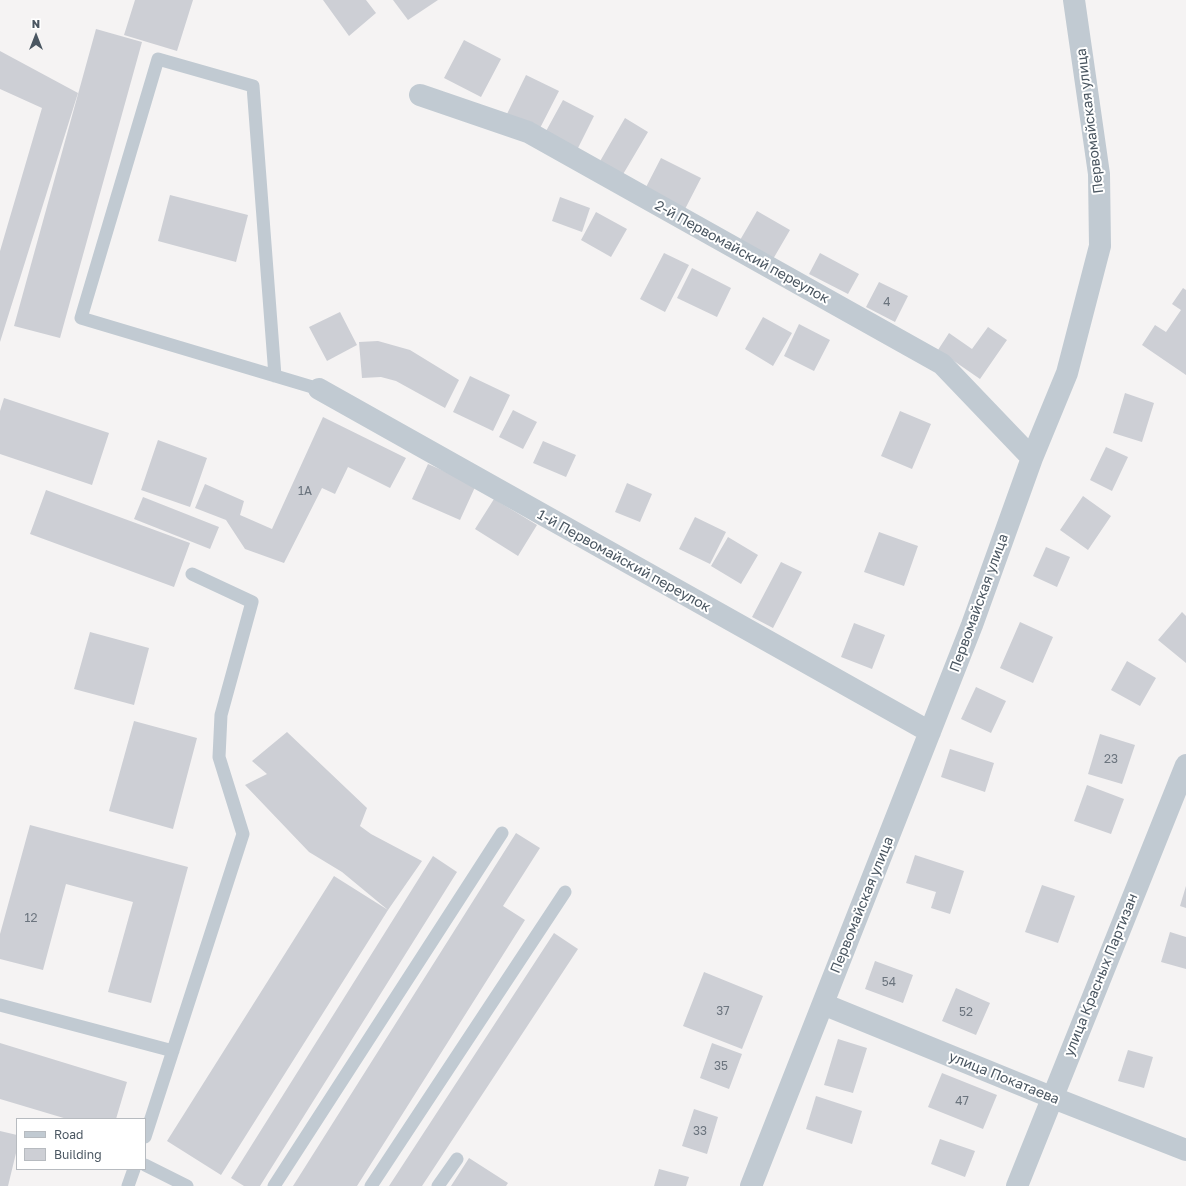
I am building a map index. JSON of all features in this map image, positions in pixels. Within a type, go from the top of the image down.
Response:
[{"type":"street","name":"Первомайская улица","points":[[751,1186],[972,625],[1032,458],[1066,373],[1100,246],[1099,174],[1074,0]]},
{"type":"street","name":"2-й Первомайский переулок","points":[[420,95],[528,132],[942,364],[1032,458]]},
{"type":"street","name":"1-й Первомайский переулок","points":[[319,389],[930,732]]},
{"type":"street","name":"улица Красных Партизан","points":[[1017,1186],[1051,1097],[1186,765]]},
{"type":"street","name":"улица Покатаева","points":[[823,1004],[1051,1097],[1186,1150]]},
{"type":"lane","points":[[275,376],[253,86],[158,59],[81,318],[275,376],[319,389]]},
{"type":"lane","points":[[146,1134],[243,834],[219,757],[221,715],[252,602],[192,574]]},
{"type":"lane","points":[[274,1186],[502,833]]},
{"type":"lane","points":[[371,1186],[565,892]]},
{"type":"lane","points":[[0,1005],[173,1051]]},
{"type":"lane","points":[[438,1186],[457,1159]]},
{"type":"lane","points":[[146,1166],[187,1186]]},
{"type":"lane","points":[[128,1186],[134,1170]]},
{"type":"building","points":[[135,0],[193,0],[177,51],[124,35]]},
{"type":"building","points":[[323,0],[366,0],[376,13],[349,36]]},
{"type":"building","points":[[393,0],[438,0],[408,20]]},
{"type":"building","points":[[96,29],[142,42],[60,338],[14,326]]},
{"type":"building","points":[[464,40],[501,59],[481,97],[444,78]]},
{"type":"building","points":[[0,51],[78,93],[0,342],[0,251],[42,108],[0,89]]},
{"type":"building","points":[[526,75],[559,91],[539,130],[507,114]]},
{"type":"building","points":[[563,100],[594,116],[577,150],[545,133]]},
{"type":"building","points":[[625,118],[648,132],[622,176],[599,163]]},
{"type":"building","points":[[661,158],[701,178],[684,211],[644,191]]},
{"type":"building","points":[[170,195],[248,215],[236,262],[158,241]]},
{"type":"building","points":[[560,197],[590,208],[582,232],[552,221]]},
{"type":"building","points":[[757,211],[790,230],[769,266],[736,247]]},
{"type":"building","points":[[596,212],[627,229],[611,257],[581,240]]},
{"type":"building","points":[[664,253],[689,265],[665,312],[640,299]]},
{"type":"building","points":[[820,253],[859,274],[848,294],[809,274]]},
{"type":"building","points":[[692,268],[731,288],[717,317],[677,298]]},
{"type":"building","points":[[879,282],[908,296],[895,322],[866,307]]},
{"type":"building","points":[[1183,288],[1186,290],[1186,375],[1142,345],[1155,325],[1166,332],[1181,310],[1172,304]]},
{"type":"building","points":[[340,312],[357,345],[327,361],[309,327]]},
{"type":"building","points":[[763,317],[792,333],[773,366],[745,349]]},
{"type":"building","points":[[799,324],[830,340],[814,371],[784,356]]},
{"type":"building","points":[[988,327],[1007,340],[980,379],[938,350],[949,333],[972,349]]},
{"type":"building","points":[[378,341],[410,350],[459,380],[445,408],[396,381],[381,377],[362,378],[359,342]]},
{"type":"building","points":[[470,376],[510,395],[493,431],[453,412]]},
{"type":"building","points":[[1125,393],[1154,403],[1142,442],[1113,433]]},
{"type":"building","points":[[4,398],[109,433],[92,485],[0,454],[0,411]]},
{"type":"building","points":[[513,410],[537,422],[523,449],[499,437]]},
{"type":"building","points":[[900,411],[931,424],[912,469],[881,456]]},
{"type":"building","points":[[323,417],[406,458],[390,488],[348,467],[335,494],[322,488],[284,563],[245,549],[226,520],[195,508],[205,484],[244,501],[240,515],[272,529]]},
{"type":"building","points":[[158,440],[207,458],[190,507],[141,490]]},
{"type":"building","points":[[543,441],[576,455],[566,477],[533,463]]},
{"type":"building","points":[[1106,447],[1128,457],[1112,491],[1090,480]]},
{"type":"building","points":[[428,464],[476,485],[460,520],[412,499]]},
{"type":"building","points":[[627,483],[652,494],[640,522],[615,512]]},
{"type":"building","points":[[46,490],[190,543],[174,587],[30,534]]},
{"type":"building","points":[[1083,496],[1111,516],[1088,550],[1060,530]]},
{"type":"building","points":[[143,497],[219,527],[210,549],[134,519]]},
{"type":"building","points":[[494,499],[537,525],[518,556],[475,529]]},
{"type":"building","points":[[695,517],[726,532],[710,564],[679,549]]},
{"type":"building","points":[[879,532],[918,546],[904,586],[864,572]]},
{"type":"building","points":[[728,537],[758,555],[741,584],[711,566]]},
{"type":"building","points":[[1046,547],[1070,557],[1057,587],[1033,576]]},
{"type":"building","points":[[781,562],[802,572],[773,628],[752,617]]},
{"type":"building","points":[[1182,612],[1186,616],[1186,663],[1158,640]]},
{"type":"building","points":[[1020,622],[1053,637],[1033,683],[1000,668]]},
{"type":"building","points":[[854,623],[885,635],[872,669],[841,657]]},
{"type":"building","points":[[90,632],[149,648],[134,705],[74,689]]},
{"type":"building","points":[[1127,661],[1156,678],[1140,706],[1111,690]]},
{"type":"building","points":[[976,687],[1006,701],[991,733],[961,719]]},
{"type":"building","points":[[134,721],[197,738],[173,829],[109,811]]},
{"type":"building","points":[[287,732],[367,808],[360,826],[371,834],[422,861],[388,910],[342,872],[309,852],[245,785],[267,774],[252,761]]},
{"type":"building","points":[[1100,734],[1135,745],[1122,784],[1088,774]]},
{"type":"building","points":[[950,749],[994,763],[985,792],[941,777]]},
{"type":"building","points":[[1087,785],[1124,799],[1111,834],[1074,821]]},
{"type":"building","points":[[30,825],[188,867],[151,1003],[108,992],[133,902],[66,884],[43,970],[0,959],[0,934]]},
{"type":"building","points":[[516,833],[540,848],[503,906],[525,920],[357,1186],[293,1186]]},
{"type":"building","points":[[915,855],[964,871],[950,914],[931,908],[936,892],[906,883]]},
{"type":"building","points":[[433,856],[457,872],[260,1186],[244,1186],[231,1178]]},
{"type":"building","points":[[334,876],[388,910],[221,1175],[167,1141]]},
{"type":"building","points":[[1042,885],[1075,896],[1058,943],[1025,932]]},
{"type":"building","points":[[1186,886],[1186,908],[1180,906]]},
{"type":"building","points":[[1170,932],[1186,937],[1186,969],[1161,962]]},
{"type":"building","points":[[554,933],[578,949],[422,1186],[389,1186]]},
{"type":"building","points":[[875,961],[913,975],[903,1003],[865,989]]},
{"type":"building","points":[[704,972],[763,996],[742,1049],[683,1026]]},
{"type":"building","points":[[956,988],[990,1003],[976,1035],[942,1021]]},
{"type":"building","points":[[838,1039],[867,1048],[853,1093],[824,1085]]},
{"type":"building","points":[[0,1043],[127,1082],[116,1118],[64,1118],[0,1099]]},
{"type":"building","points":[[712,1043],[742,1054],[729,1089],[700,1078]]},
{"type":"building","points":[[1128,1050],[1153,1057],[1144,1088],[1118,1081]]},
{"type":"building","points":[[942,1073],[997,1095],[983,1129],[928,1107]]},
{"type":"building","points":[[816,1096],[862,1111],[852,1144],[806,1129]]},
{"type":"building","points":[[694,1109],[718,1117],[707,1154],[682,1146]]},
{"type":"building","points":[[0,1131],[16,1135],[16,1153],[8,1186],[0,1186]]},
{"type":"building","points":[[940,1139],[975,1151],[965,1177],[931,1164]]},
{"type":"building","points":[[469,1158],[508,1183],[506,1186],[451,1186]]},
{"type":"building","points":[[659,1169],[689,1177],[686,1186],[654,1186]]}]
